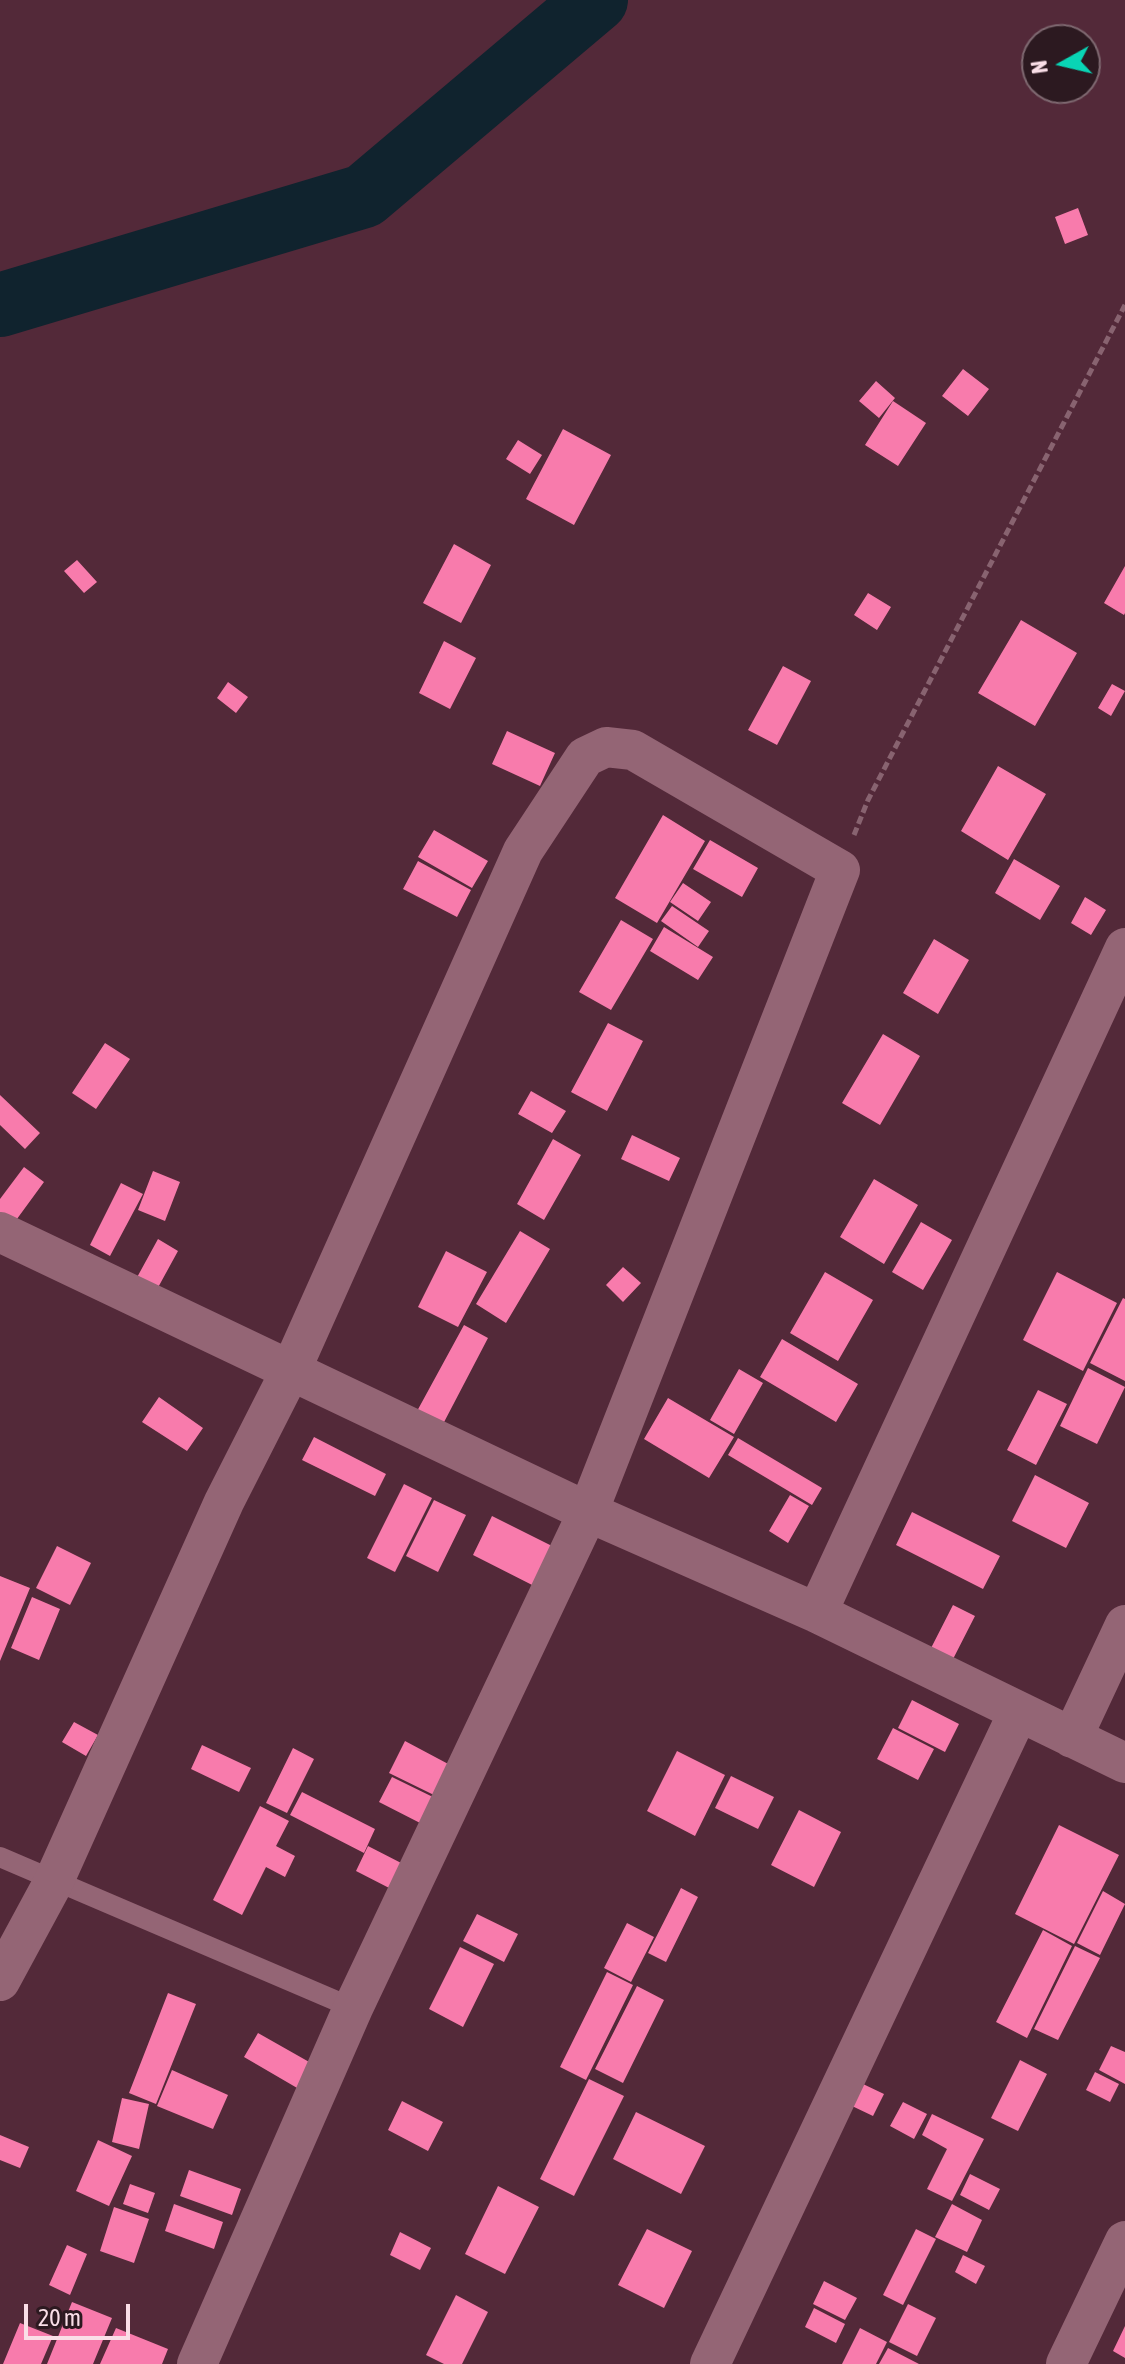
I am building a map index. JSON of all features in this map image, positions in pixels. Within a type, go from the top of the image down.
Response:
[{"type":"street","points":[[0,1981],[53,1883],[224,1502],[290,1372],[523,851],[585,757],[606,747],[633,750],[840,870],[588,1512],[353,2008],[197,2364]]},
{"type":"street","points":[[817,1613],[1125,948]]},
{"type":"street","points":[[0,1232],[588,1512],[817,1613],[1125,1763]]},
{"type":"street","points":[[1072,1738],[1125,1625]]},
{"type":"street","points":[[710,2364],[1018,1713]]},
{"type":"street","points":[[1066,2364],[1125,2241]]},
{"type":"lane","points":[[0,1857],[53,1883],[353,2008]]},
{"type":"path","points":[[840,870],[868,800],[1125,305]]},
{"type":"building","points":[[1078,208],[1088,235],[1065,244],[1055,217]]},
{"type":"building","points":[[963,369],[989,389],[968,416],[942,396]]},
{"type":"building","points":[[876,381],[895,398],[879,418],[859,401]]},
{"type":"building","points":[[893,401],[926,423],[898,466],[865,445]]},
{"type":"building","points":[[563,429],[611,455],[574,525],[526,499]]},
{"type":"building","points":[[518,440],[542,455],[530,474],[506,459]]},
{"type":"building","points":[[454,544],[491,565],[461,623],[423,603]]},
{"type":"building","points":[[77,560],[97,582],[84,593],[64,571]]},
{"type":"building","points":[[1125,566],[1125,613],[1124,615],[1104,603]]},
{"type":"building","points":[[868,593],[891,607],[877,630],[854,615]]},
{"type":"building","points":[[1021,620],[1077,653],[1035,726],[978,693]]},
{"type":"building","points":[[444,641],[476,658],[450,709],[419,693]]},
{"type":"building","points":[[783,666],[811,681],[777,745],[748,730]]},
{"type":"building","points":[[228,682],[248,697],[236,713],[217,698]]},
{"type":"building","points":[[1112,684],[1125,691],[1111,716],[1098,708]]},
{"type":"building","points":[[507,731],[555,753],[540,786],[492,764]]},
{"type":"building","points":[[998,766],[1046,794],[1008,860],[961,831]]},
{"type":"building","points":[[663,815],[705,841],[657,923],[615,898]]},
{"type":"building","points":[[434,830],[488,861],[472,888],[418,857]]},
{"type":"building","points":[[710,840],[758,868],[742,897],[693,869]]},
{"type":"building","points":[[1014,859],[1060,886],[1040,920],[995,893]]},
{"type":"building","points":[[418,861],[471,890],[457,917],[403,889]]},
{"type":"building","points":[[683,883],[711,902],[698,921],[670,902]]},
{"type":"building","points":[[1085,897],[1106,910],[1091,935],[1071,923]]},
{"type":"building","points":[[672,906],[709,931],[698,947],[661,921]]},
{"type":"building","points":[[621,920],[653,939],[611,1010],[579,992]]},
{"type":"building","points":[[664,927],[713,957],[698,980],[650,951]]},
{"type":"building","points":[[934,939],[969,960],[938,1014],[903,993]]},
{"type":"building","points":[[608,1023],[643,1041],[607,1111],[571,1092]]},
{"type":"building","points":[[883,1034],[920,1056],[880,1125],[842,1103]]},
{"type":"building","points":[[105,1043],[130,1059],[96,1109],[72,1093]]},
{"type":"building","points":[[531,1091],[566,1111],[552,1133],[518,1114]]},
{"type":"building","points":[[0,1095],[40,1133],[25,1149],[0,1125]]},
{"type":"building","points":[[632,1135],[680,1158],[669,1181],[621,1159]]},
{"type":"building","points":[[553,1139],[581,1155],[544,1220],[517,1204]]},
{"type":"building","points":[[24,1167],[44,1182],[14,1223],[0,1212],[0,1199]]},
{"type":"building","points":[[153,1171],[180,1182],[165,1221],[138,1210]]},
{"type":"building","points":[[874,1179],[918,1205],[884,1264],[840,1237]]},
{"type":"building","points":[[121,1183],[143,1194],[110,1256],[90,1245]]},
{"type":"building","points":[[921,1222],[952,1240],[923,1290],[892,1272]]},
{"type":"building","points":[[520,1231],[550,1249],[506,1323],[476,1304]]},
{"type":"building","points":[[158,1239],[178,1251],[155,1293],[135,1281]]},
{"type":"building","points":[[446,1251],[487,1272],[458,1327],[418,1307]]},
{"type":"building","points":[[623,1267],[641,1283],[623,1302],[606,1285]]},
{"type":"building","points":[[825,1272],[873,1300],[838,1361],[790,1333]]},
{"type":"building","points":[[1057,1272],[1117,1303],[1083,1371],[1023,1340]]},
{"type":"building","points":[[1125,1299],[1125,1381],[1090,1363]]},
{"type":"building","points":[[464,1325],[488,1338],[442,1426],[416,1413]]},
{"type":"building","points":[[782,1339],[858,1384],[836,1422],[760,1377]]},
{"type":"building","points":[[1088,1368],[1125,1387],[1097,1444],[1060,1426]]},
{"type":"building","points":[[739,1369],[763,1383],[734,1434],[710,1420]]},
{"type":"building","points":[[1038,1390],[1067,1404],[1036,1465],[1007,1450]]},
{"type":"building","points":[[159,1397],[203,1428],[187,1451],[142,1422]]},
{"type":"building","points":[[668,1398],[734,1437],[709,1478],[644,1439]]},
{"type":"building","points":[[314,1437],[386,1474],[375,1496],[302,1460]]},
{"type":"building","points":[[738,1438],[822,1488],[812,1505],[728,1455]]},
{"type":"building","points":[[1035,1475],[1089,1503],[1066,1548],[1012,1521]]},
{"type":"building","points":[[404,1484],[432,1498],[395,1572],[367,1558]]},
{"type":"building","points":[[790,1495],[809,1506],[788,1543],[769,1531]]},
{"type":"building","points":[[434,1500],[466,1515],[438,1572],[406,1556]]},
{"type":"building","points":[[912,1512],[1000,1556],[983,1589],[896,1545]]},
{"type":"building","points":[[492,1516],[562,1551],[542,1590],[473,1555]]},
{"type":"building","points":[[57,1546],[91,1563],[70,1605],[36,1588]]},
{"type":"building","points":[[0,1576],[30,1588],[0,1661]]},
{"type":"building","points":[[32,1597],[60,1609],[39,1660],[11,1648]]},
{"type":"building","points":[[953,1605],[975,1616],[951,1663],[929,1652]]},
{"type":"building","points":[[912,1700],[959,1724],[945,1752],[898,1728]]},
{"type":"building","points":[[74,1722],[98,1735],[86,1756],[62,1742]]},
{"type":"building","points":[[893,1728],[934,1749],[918,1780],[877,1759]]},
{"type":"building","points":[[405,1741],[452,1766],[436,1796],[389,1773]]},
{"type":"building","points":[[202,1745],[251,1768],[239,1792],[191,1769]]},
{"type":"building","points":[[293,1748],[314,1759],[287,1813],[266,1803]]},
{"type":"building","points":[[677,1751],[725,1775],[695,1836],[647,1811]]},
{"type":"building","points":[[731,1776],[774,1797],[758,1829],[715,1808]]},
{"type":"building","points":[[392,1777],[437,1799],[424,1825],[379,1802]]},
{"type":"building","points":[[302,1792],[375,1829],[364,1853],[290,1815]]},
{"type":"building","points":[[260,1806],[289,1821],[276,1846],[295,1856],[285,1877],[266,1867],[242,1915],[213,1900]]},
{"type":"building","points":[[799,1810],[841,1832],[814,1887],[771,1865]]},
{"type":"building","points":[[1059,1825],[1119,1855],[1074,1944],[1015,1914]]},
{"type":"building","points":[[368,1846],[407,1866],[395,1891],[356,1871]]},
{"type":"building","points":[[681,1888],[698,1897],[666,1962],[648,1953]]},
{"type":"building","points":[[1103,1891],[1125,1904],[1100,1955],[1077,1943]]},
{"type":"building","points":[[477,1914],[518,1934],[504,1962],[463,1941]]},
{"type":"building","points":[[627,1923],[654,1937],[631,1982],[604,1968]]},
{"type":"building","points":[[1043,1930],[1072,1946],[1027,2038],[996,2022]]},
{"type":"building","points":[[1075,1946],[1100,1958],[1058,2040],[1034,2029]]},
{"type":"building","points":[[460,1947],[494,1964],[463,2027],[429,2009]]},
{"type":"building","points":[[607,1972],[633,1985],[586,2080],[560,2067]]},
{"type":"building","points":[[637,1986],[664,2000],[623,2083],[595,2069]]},
{"type":"building","points":[[168,1993],[196,2004],[156,2104],[129,2093]]},
{"type":"building","points":[[258,2033],[318,2067],[304,2092],[244,2057]]},
{"type":"building","points":[[1111,2046],[1125,2052],[1125,2084],[1099,2070]]},
{"type":"building","points":[[1020,2060],[1047,2074],[1018,2131],[991,2118]]},
{"type":"building","points":[[172,2070],[228,2095],[213,2129],[157,2106]]},
{"type":"building","points":[[1095,2072],[1119,2084],[1110,2102],[1086,2090]]},
{"type":"building","points":[[589,2079],[624,2096],[574,2196],[540,2179]]},
{"type":"building","points":[[863,2084],[884,2094],[873,2116],[852,2106]]},
{"type":"building","points":[[122,2098],[149,2104],[139,2149],[112,2142]]},
{"type":"building","points":[[402,2101],[443,2122],[428,2151],[388,2130]]},
{"type":"building","points":[[903,2102],[927,2114],[914,2139],[890,2126]]},
{"type":"building","points":[[636,2112],[705,2146],[681,2194],[613,2159]]},
{"type":"building","points":[[932,2114],[984,2139],[952,2201],[927,2189],[947,2149],[922,2135]]},
{"type":"building","points":[[0,2135],[29,2147],[20,2168],[0,2160]]},
{"type":"building","points":[[98,2140],[132,2156],[109,2206],[76,2191]]},
{"type":"building","points":[[189,2170],[241,2189],[232,2215],[180,2196]]},
{"type":"building","points":[[970,2174],[1000,2189],[989,2210],[960,2195]]},
{"type":"building","points":[[130,2184],[155,2193],[148,2213],[123,2204]]},
{"type":"building","points":[[498,2186],[539,2207],[505,2274],[465,2254]]},
{"type":"building","points":[[174,2204],[223,2222],[214,2249],[165,2231]]},
{"type":"building","points":[[952,2204],[982,2220],[967,2252],[935,2237]]},
{"type":"building","points":[[114,2207],[149,2219],[134,2263],[100,2251]]},
{"type":"building","points":[[647,2229],[692,2251],[664,2308],[618,2285]]},
{"type":"building","points":[[916,2229],[936,2239],[903,2305],[883,2295]]},
{"type":"building","points":[[400,2232],[431,2248],[420,2270],[390,2255]]},
{"type":"building","points":[[67,2245],[87,2254],[70,2295],[49,2285]]},
{"type":"building","points":[[963,2255],[985,2266],[976,2284],[955,2272]]},
{"type":"building","points":[[824,2281],[857,2298],[845,2320],[813,2304]]},
{"type":"building","points":[[456,2295],[488,2312],[462,2364],[444,2364],[426,2355]]},
{"type":"building","points":[[72,2302],[112,2318],[93,2364],[47,2364]]},
{"type":"building","points":[[908,2304],[936,2318],[917,2356],[889,2342]]},
{"type":"building","points":[[814,2308],[845,2324],[836,2343],[805,2327]]},
{"type":"building","points":[[20,2323],[53,2336],[41,2364],[3,2364]]},
{"type":"building","points":[[1125,2326],[1125,2358],[1113,2351]]},
{"type":"building","points":[[116,2328],[168,2349],[162,2364],[100,2364]]},
{"type":"building","points":[[860,2328],[887,2342],[876,2364],[842,2364]]},
{"type":"building","points":[[888,2348],[919,2364],[879,2364]]},
{"type":"waterway","points":[[0,305],[364,196],[596,0]]}]
